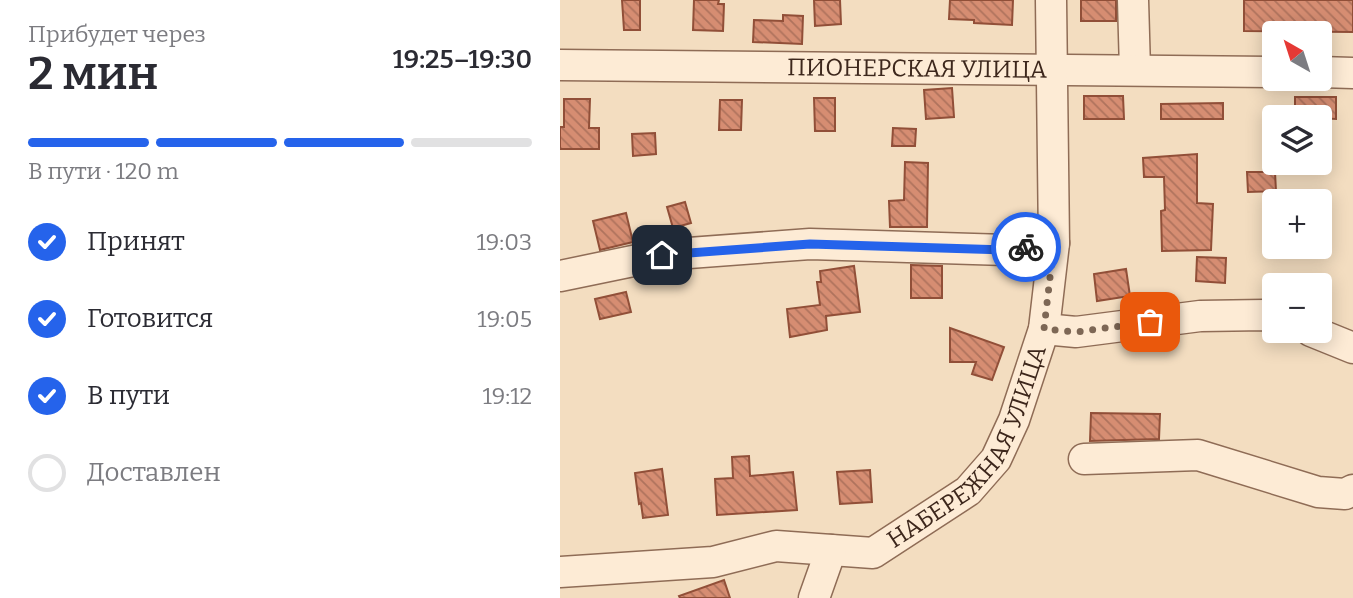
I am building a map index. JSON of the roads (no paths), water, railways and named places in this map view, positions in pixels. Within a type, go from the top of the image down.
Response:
[{"type":"street","points":[[1044,329],[1054,243],[1051,0]]},
{"type":"street","points":[[1133,0],[1135,70]]},
{"type":"street","name":"ПИОНЕРСКАЯ УЛИЦА","points":[[560,65],[1262,72]]},
{"type":"street","points":[[1332,72],[1353,73]]},
{"type":"street","points":[[560,276],[662,255],[810,244],[1006,250],[1054,243]]},
{"type":"street","name":"НАБЕРЕЖНАЯ УЛИЦА","points":[[560,572],[713,562],[776,546],[873,554],[968,491],[996,460],[1014,420],[1044,329],[1076,332],[1200,316],[1262,315]]},
{"type":"street","points":[[1332,340],[1353,348]]},
{"type":"street","points":[[1084,459],[1198,455],[1318,492],[1345,494],[1353,490]]},
{"type":"street","points":[[814,598],[831,550]]}]
